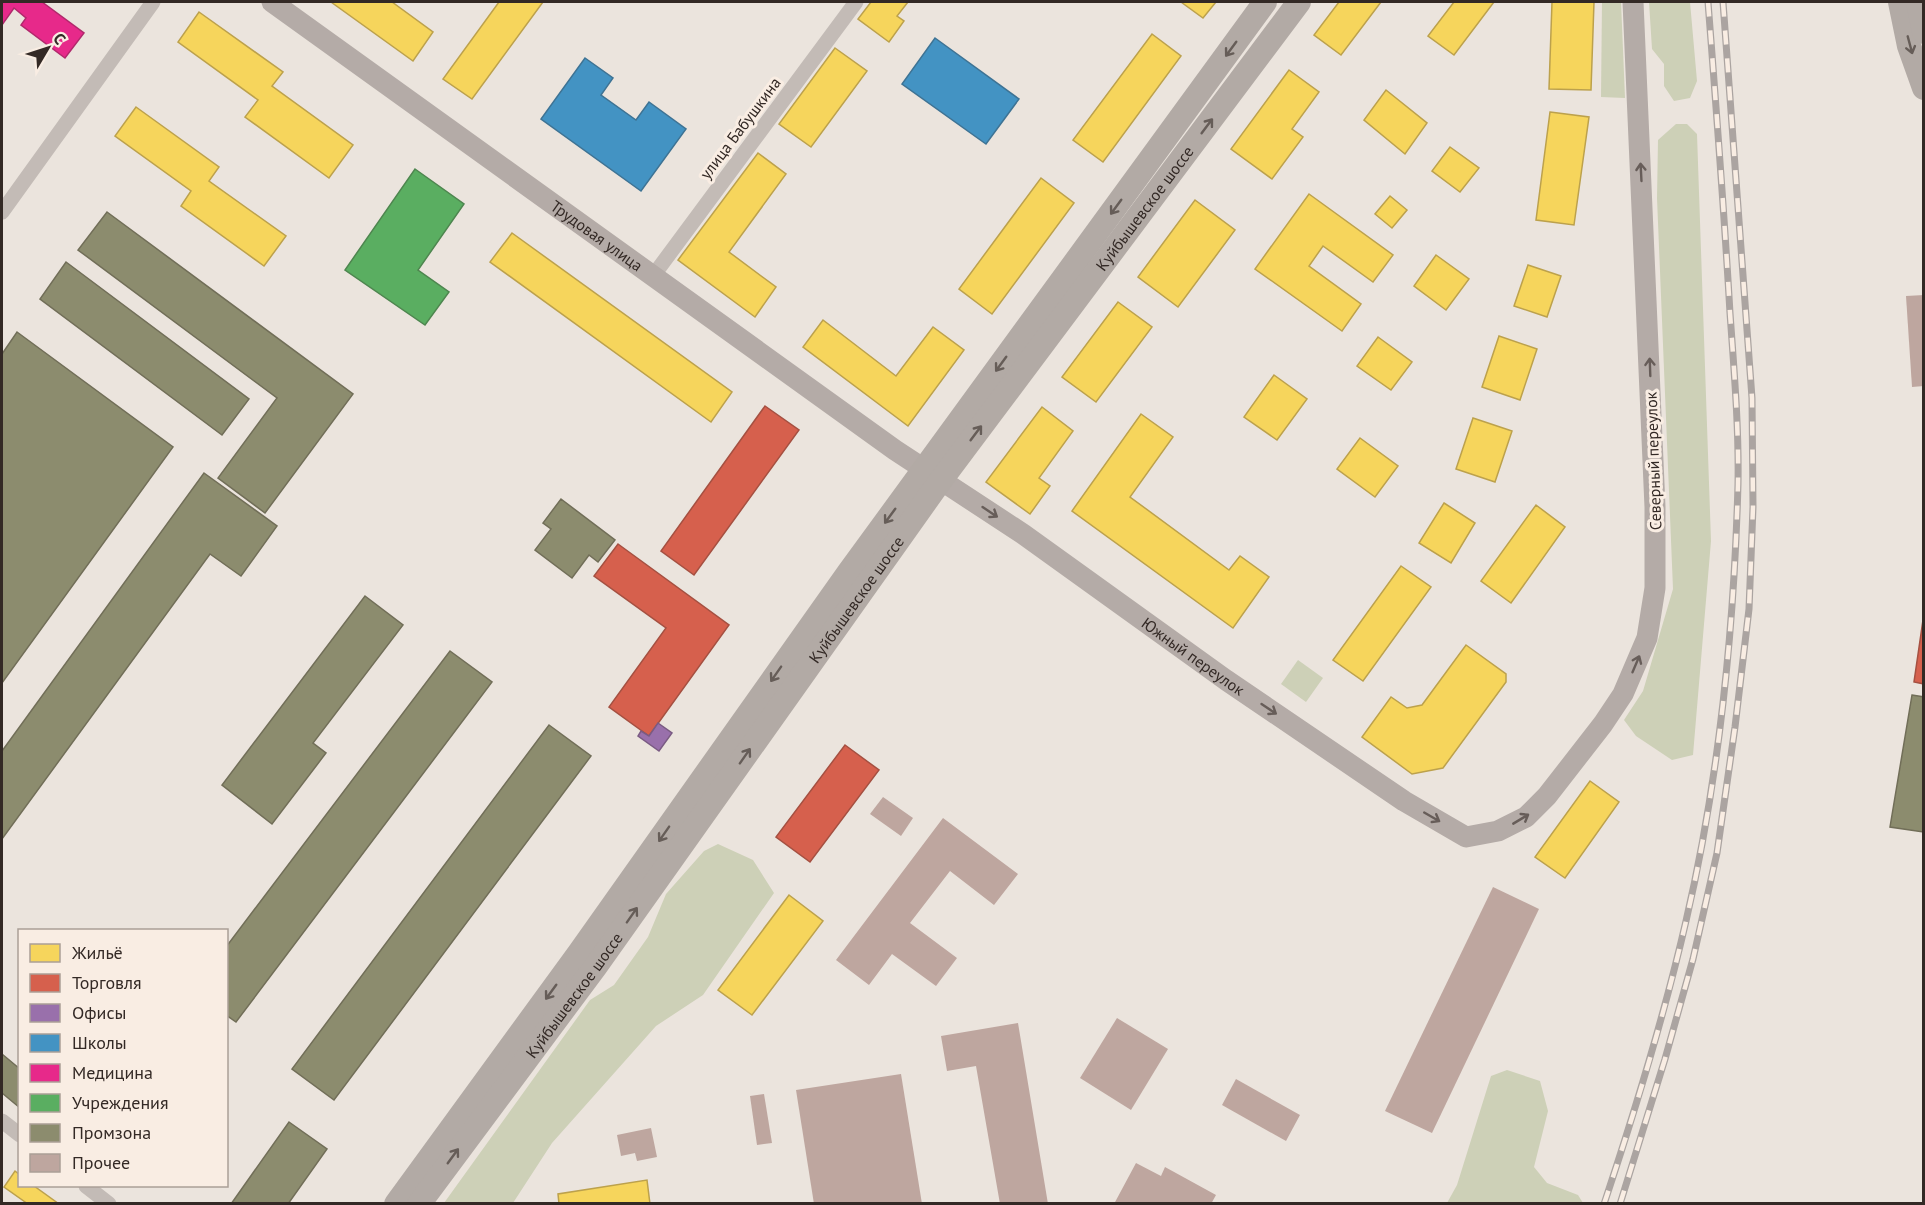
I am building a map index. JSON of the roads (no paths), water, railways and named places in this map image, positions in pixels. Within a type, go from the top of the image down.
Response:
[{"type":"main road","name":"Трудовая улица","points":[[272,2],[895,450],[933,474]]},
{"type":"main road","name":"Куйбышевское шоссе","points":[[419,1203],[603,957],[933,474],[1265,2]]},
{"type":"main road","name":"Куйбышевское шоссе","points":[[396,1203],[579,953],[799,642],[933,474],[1299,2]]},
{"type":"main road","name":"Северный переулок","points":[[1466,837],[1498,831],[1527,817],[1547,796],[1603,724],[1623,694],[1647,638],[1654,588],[1656,507],[1633,2]]},
{"type":"main road","points":[[1900,2],[1923,88]]},
{"type":"main road","points":[[1918,2],[1923,32]]},
{"type":"main road","name":"Южный переулок","points":[[933,474],[1023,534],[1226,680],[1404,801],[1466,837]]},
{"type":"street","points":[[2,212],[153,2]]},
{"type":"street","name":"улица Бабушкина","points":[[653,276],[856,2]]},
{"type":"street","points":[[2,1121],[18,1133]]},
{"type":"street","points":[[89,1187],[109,1203]]},
{"type":"railway","points":[[1604,1204],[1668,993],[1698,867],[1716,759],[1733,594],[1738,441],[1708,2]]},
{"type":"railway","points":[[1620,1204],[1693,959],[1717,853],[1749,609],[1753,507],[1752,398],[1723,2]]}]
